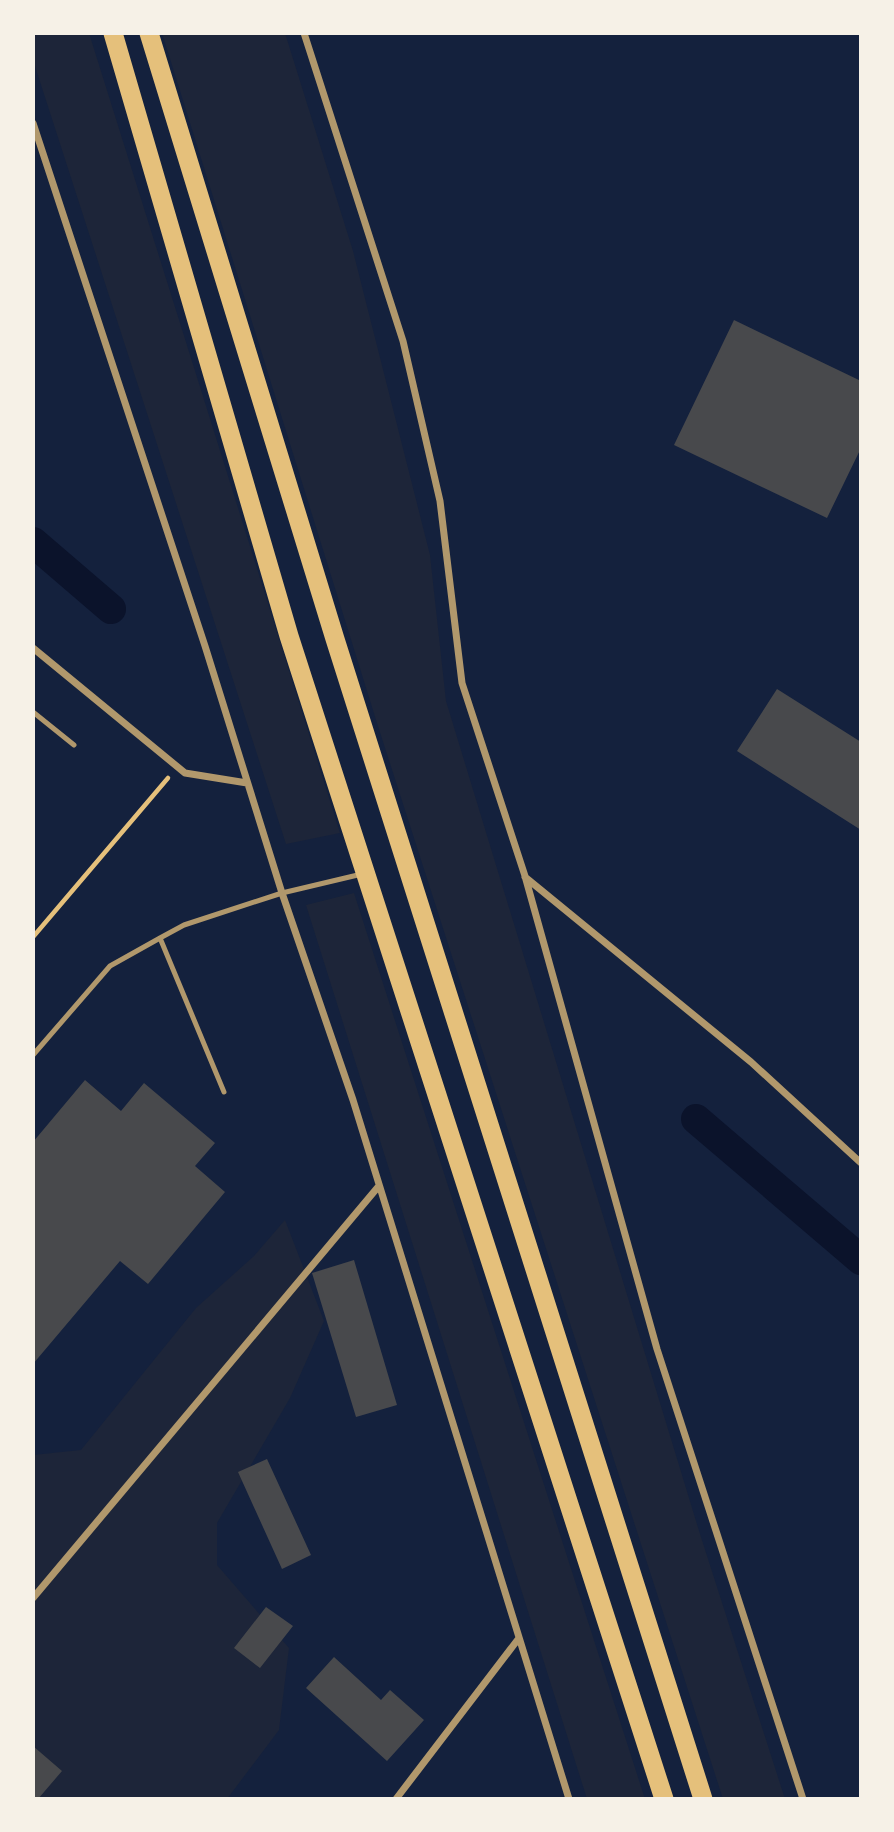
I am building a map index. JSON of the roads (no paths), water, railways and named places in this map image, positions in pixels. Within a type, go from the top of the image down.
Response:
[{"type":"highway","points":[[113,33],[289,636],[664,1799]]},
{"type":"highway","points":[[149,33],[343,666],[703,1799]]},
{"type":"street","points":[[304,33],[403,341],[440,501],[462,684],[525,876],[657,1349],[803,1799]]},
{"type":"street","points":[[33,123],[205,646],[282,893],[353,1100],[569,1799]]},
{"type":"street","points":[[33,648],[185,773],[247,783]]},
{"type":"street","points":[[525,876],[751,1062],[861,1163]]},
{"type":"street","points":[[33,1598],[378,1187]]},
{"type":"street","points":[[396,1799],[519,1638]]},
{"type":"lane","points":[[33,712],[74,745]]},
{"type":"lane","points":[[33,1055],[110,966],[160,938],[184,925],[282,893],[365,873]]},
{"type":"lane","points":[[160,938],[224,1092]]},
{"type":"waterway","points":[[33,542],[111,609]]},
{"type":"waterway","points":[[696,1119],[861,1260]]}]
